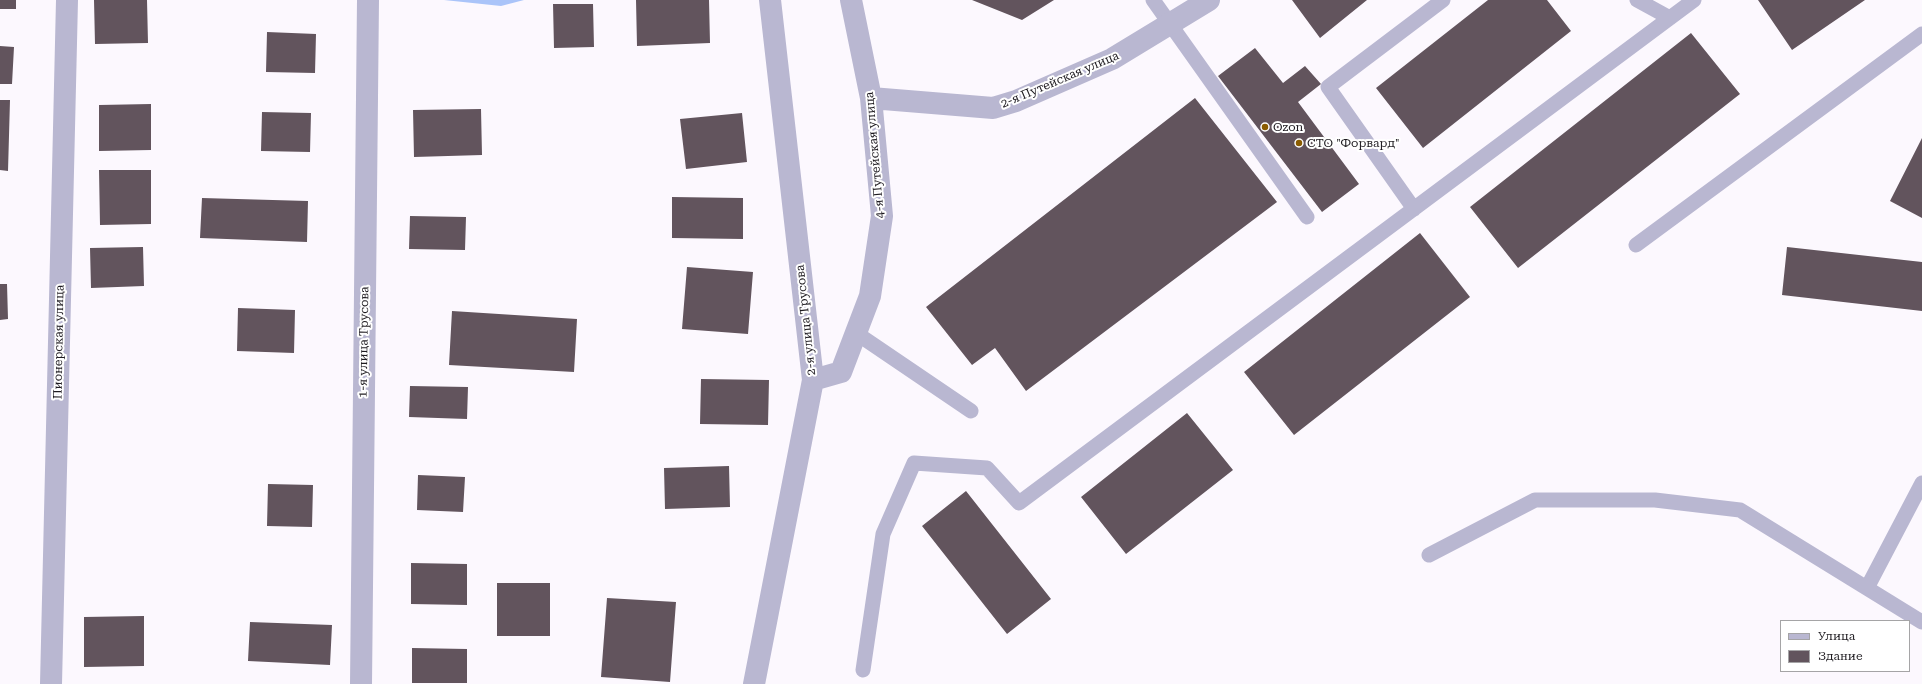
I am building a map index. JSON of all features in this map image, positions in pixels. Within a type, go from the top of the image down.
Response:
[{"type":"street","name":"Пионерская улица","points":[[51,684],[67,0]]},
{"type":"street","name":"1-я улица Трусова","points":[[361,684],[368,0]]},
{"type":"street","name":"2-я улица Трусова","points":[[754,684],[813,380],[770,0]]},
{"type":"street","name":"4-я Путейская улица","points":[[813,380],[841,372],[870,296],[882,216],[872,98],[851,0]]},
{"type":"street","name":"2-я Путейская улица","points":[[872,98],[993,108],[1016,101],[1112,59],[1209,0]]},
{"type":"lane","points":[[1153,0],[1306,217]]},
{"type":"lane","points":[[1414,208],[1328,87],[1443,0]]},
{"type":"lane","points":[[1637,0],[1670,18]]},
{"type":"lane","points":[[864,670],[883,534],[914,463],[987,468],[1019,503],[1694,0]]},
{"type":"lane","points":[[1636,245],[1922,34]]},
{"type":"lane","points":[[856,333],[971,411]]},
{"type":"lane","points":[[1867,588],[1922,483]]},
{"type":"lane","points":[[1429,555],[1535,500],[1656,500],[1740,510],[1922,622]]},
{"type":"water","points":[[444,0],[524,0],[501,6]]},
{"type":"building","points":[[0,0],[16,0],[16,9],[0,9]]},
{"type":"building","points":[[94,0],[147,0],[148,43],[95,44]]},
{"type":"building","points":[[636,0],[709,0],[710,43],[637,46]]},
{"type":"building","points":[[972,0],[1054,0],[1022,20]]},
{"type":"building","points":[[1292,0],[1367,0],[1320,38]]},
{"type":"building","points":[[1488,0],[1547,0],[1571,31],[1423,148],[1376,88]]},
{"type":"building","points":[[1758,0],[1865,0],[1792,50]]},
{"type":"building","points":[[553,4],[593,4],[594,47],[554,48]]},
{"type":"building","points":[[267,32],[316,34],[315,73],[266,72]]},
{"type":"building","points":[[1691,33],[1740,94],[1518,268],[1470,207]]},
{"type":"building","points":[[0,46],[14,47],[12,84],[0,84]]},
{"type":"building","name":"СТО \"Форвард\"","points":[[1255,48],[1283,83],[1305,66],[1321,84],[1298,102],[1359,184],[1322,212],[1218,76]]},
{"type":"building","points":[[1195,98],[1277,202],[1026,391],[995,348],[972,365],[926,307]]},
{"type":"building","points":[[0,100],[10,100],[8,171],[0,170]]},
{"type":"building","points":[[151,104],[151,150],[99,151],[99,105]]},
{"type":"building","points":[[481,109],[482,155],[414,157],[413,110]]},
{"type":"building","points":[[262,112],[311,113],[310,152],[261,151]]},
{"type":"building","points":[[742,113],[747,162],[686,169],[680,119]]},
{"type":"building","points":[[1922,138],[1922,218],[1890,201]]},
{"type":"building","points":[[99,170],[151,170],[151,224],[100,225]]},
{"type":"building","points":[[672,197],[743,198],[743,239],[672,238]]},
{"type":"building","points":[[202,198],[308,201],[307,242],[200,238]]},
{"type":"building","points":[[410,216],[466,217],[465,250],[409,249]]},
{"type":"building","points":[[1420,233],[1470,297],[1294,435],[1244,372]]},
{"type":"building","points":[[143,247],[144,286],[91,288],[90,248]]},
{"type":"building","points":[[1787,247],[1922,262],[1922,311],[1782,295]]},
{"type":"building","points":[[687,267],[753,272],[748,334],[682,329]]},
{"type":"building","points":[[0,284],[7,284],[8,319],[0,320]]},
{"type":"building","points":[[238,308],[295,310],[294,353],[237,351]]},
{"type":"building","points":[[452,311],[577,319],[574,372],[449,365]]},
{"type":"building","points":[[701,379],[769,380],[768,425],[700,424]]},
{"type":"building","points":[[410,386],[468,387],[467,419],[409,417]]},
{"type":"building","points":[[1187,413],[1233,470],[1126,554],[1081,497]]},
{"type":"building","points":[[729,466],[730,507],[665,509],[664,468]]},
{"type":"building","points":[[418,475],[465,477],[463,512],[417,510]]},
{"type":"building","points":[[268,484],[313,485],[312,527],[267,526]]},
{"type":"building","points":[[966,491],[1051,599],[1007,634],[922,526]]},
{"type":"building","points":[[411,563],[467,564],[467,605],[411,604]]},
{"type":"building","points":[[497,583],[550,583],[550,636],[497,636]]},
{"type":"building","points":[[607,598],[676,602],[670,682],[601,677]]},
{"type":"building","points":[[144,616],[144,666],[84,667],[84,617]]},
{"type":"building","points":[[250,622],[332,625],[330,665],[248,661]]},
{"type":"building","points":[[412,648],[467,649],[467,683],[412,683]]},
{"type":"place","name":"Ozon","points":[[1265,127]]},
{"type":"place","name":"СТО \"Форвард\"","points":[[1299,143]]}]
